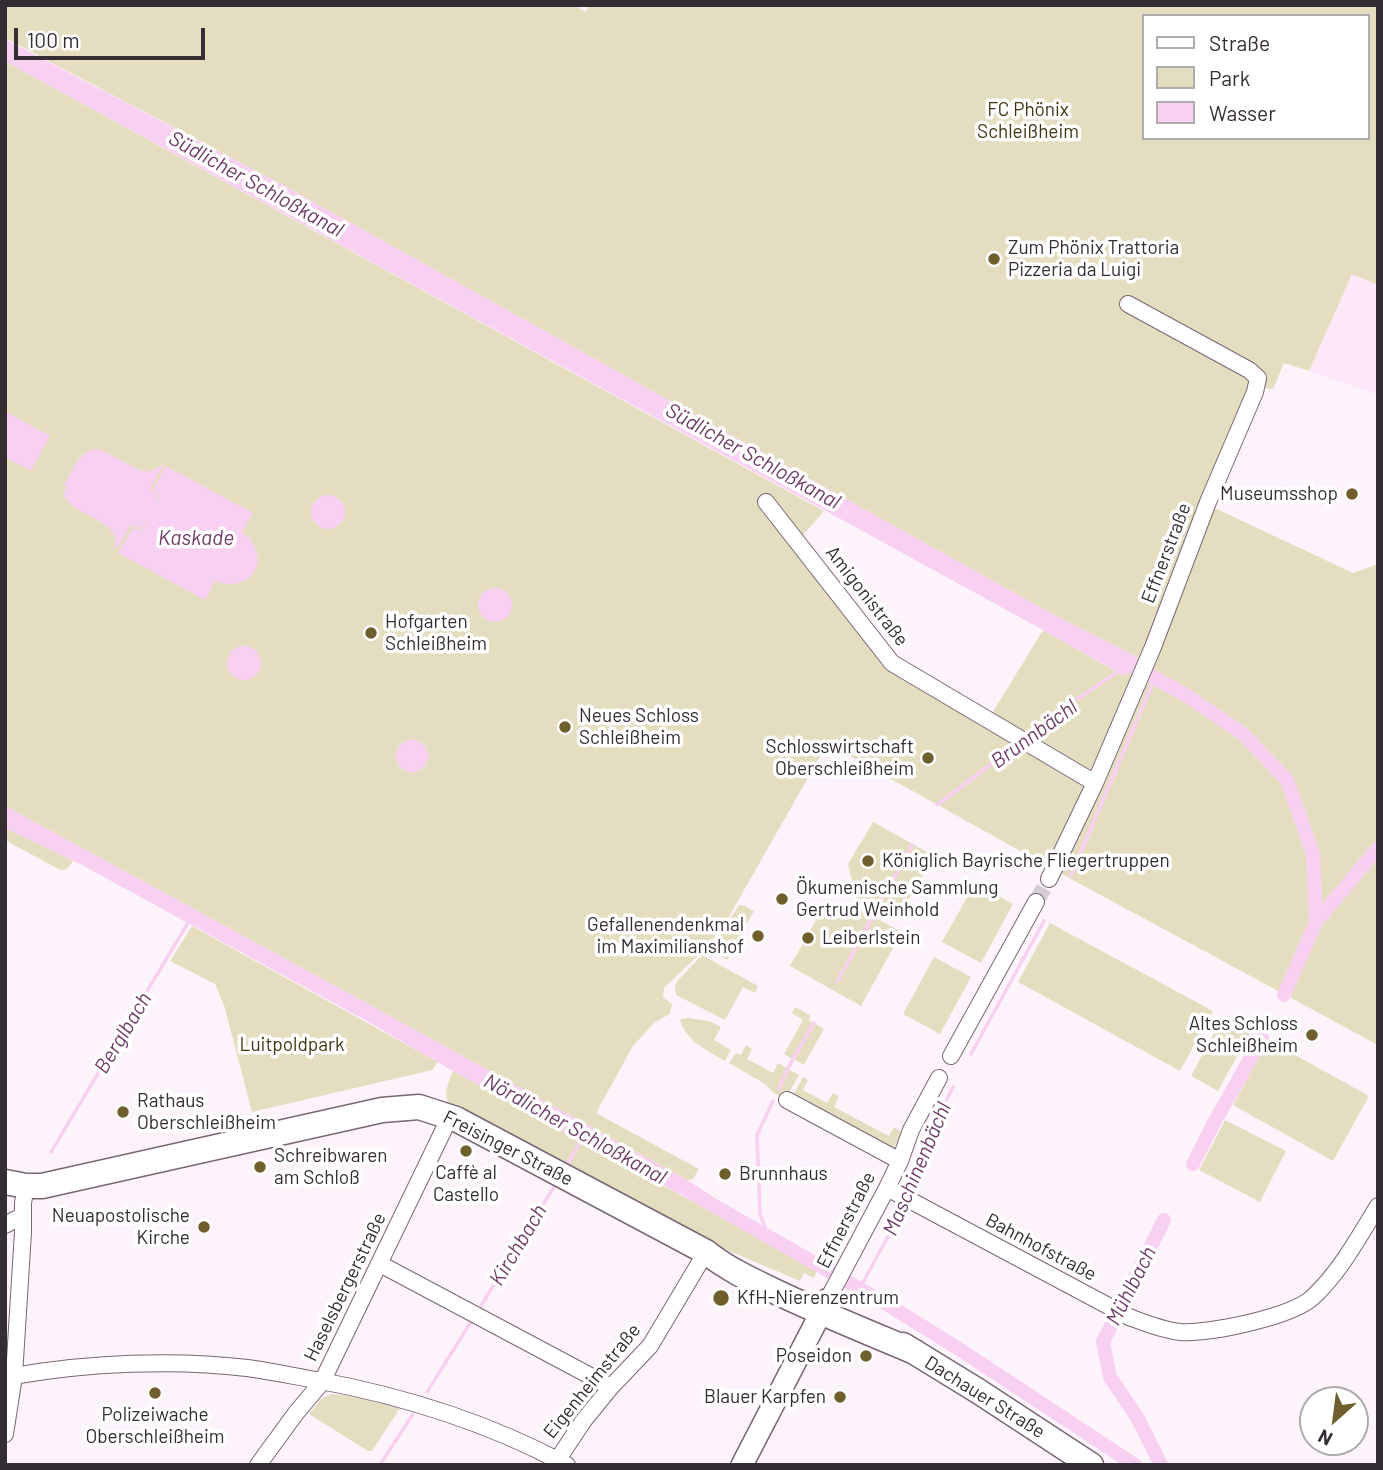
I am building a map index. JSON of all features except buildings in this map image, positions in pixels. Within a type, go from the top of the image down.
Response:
[{"type":"main road","name":"Freisinger Straße","points":[[16,1184],[42,1186],[382,1110],[419,1107],[449,1116],[484,1132],[607,1201],[706,1252],[719,1263],[785,1296],[828,1298]]},
{"type":"main road","name":"Dachauer Straße","points":[[828,1298],[1091,1465]]},
{"type":"main road","points":[[742,1465],[828,1298]]},
{"type":"street","name":"Effnerstraße","points":[[1049,879],[1095,783],[1148,659],[1208,502],[1255,392],[1258,378],[1249,370],[1128,304]]},
{"type":"street","name":"Amigonistraße","points":[[766,502],[892,663],[1095,783]]},
{"type":"street","points":[[951,1056],[1036,902]]},
{"type":"street","name":"Effnerstraße","points":[[828,1298],[893,1192],[911,1130],[939,1078]]},
{"type":"street","name":"Effnerstraße","points":[[787,1100],[900,1161]]},
{"type":"street","name":"Haselsbergerstraße","points":[[258,1465],[322,1382],[449,1116]]},
{"type":"street","points":[[5,1434],[14,1376],[23,1232],[16,1184]]},
{"type":"street","name":"Bahnhofstraße","points":[[893,1192],[1129,1317],[1178,1332],[1198,1332],[1262,1320],[1302,1305],[1312,1298],[1344,1261],[1378,1206]]},
{"type":"street","points":[[5,1225],[22,1216]]},
{"type":"street","name":"Eigenheimstraße","points":[[560,1463],[584,1420],[650,1346],[706,1252]]},
{"type":"street","points":[[380,1264],[611,1387]]},
{"type":"street","points":[[14,1376],[63,1369],[164,1364],[247,1368],[384,1395],[432,1409],[508,1437],[560,1463]]},
{"type":"shaded area","points":[[1352,274],[1378,285],[1378,395],[1309,371]]},
{"type":"green space","name":"FC Phönix Schleißheim","points":[[5,5],[573,5],[586,12],[589,5],[1378,5],[1378,285],[1352,274],[1309,371],[1284,363],[1273,389],[1252,387],[1204,503],[1353,573],[1378,564],[1378,1045],[848,755],[832,749],[821,755],[727,920],[705,949],[664,988],[663,997],[672,1004],[670,1014],[655,1022],[633,1046],[596,1113],[699,1169],[693,1179],[687,1180],[5,806],[5,61],[824,511],[799,540],[897,662],[991,715],[1043,630],[1124,676],[1137,657],[1054,615],[290,189],[5,38]]},
{"type":"green space","points":[[873,822],[934,856],[897,920],[856,898],[848,864]]},
{"type":"green space","points":[[5,824],[73,861],[72,863],[66,869],[60,870],[5,840]]},
{"type":"green space","points":[[975,883],[1013,904],[981,963],[942,942]]},
{"type":"green space","points":[[739,905],[754,911],[735,945],[731,944],[728,949],[731,953],[727,960],[710,949]]},
{"type":"green space","points":[[851,905],[902,932],[861,1006],[790,966],[818,917]]},
{"type":"green space","points":[[1050,923],[1213,1011],[1180,1071],[1018,982]]},
{"type":"green space","name":"Luitpoldpark","points":[[192,926],[438,1062],[432,1070],[252,1112],[224,1005],[215,984],[170,961]]},
{"type":"green space","points":[[702,955],[758,986],[755,993],[743,987],[725,1020],[676,995],[675,985],[678,980]]},
{"type":"green space","points":[[934,957],[971,977],[940,1034],[903,1014]]},
{"type":"green space","points":[[795,1007],[810,1015],[809,1020],[824,1029],[804,1065],[784,1054],[803,1020],[792,1013]]},
{"type":"green space","points":[[1222,1018],[1250,1033],[1218,1091],[1191,1076]]},
{"type":"green space","points":[[680,1019],[709,1021],[721,1027],[714,1040],[731,1050],[725,1061],[692,1039]]},
{"type":"green space","points":[[1268,1040],[1369,1096],[1333,1161],[1233,1105]]},
{"type":"green space","points":[[746,1045],[752,1049],[747,1059],[773,1073],[778,1063],[799,1075],[788,1094],[782,1097],[774,1093],[765,1084],[729,1063],[736,1053],[741,1055]]},
{"type":"green space","points":[[453,1071],[708,1210],[712,1204],[819,1266],[814,1278],[804,1273],[800,1281],[715,1245],[450,1104],[446,1092]]},
{"type":"green space","points":[[803,1077],[808,1080],[803,1090],[827,1103],[833,1093],[839,1096],[834,1107],[889,1136],[894,1127],[901,1132],[893,1151],[793,1096]]},
{"type":"green space","points":[[1225,1120],[1286,1151],[1260,1202],[1199,1170]]},
{"type":"green space","points":[[331,1394],[353,1396],[400,1408],[372,1451],[368,1451],[309,1414],[321,1399]]},
{"type":"water","points":[[5,39],[290,189],[1054,615],[1137,657],[1136,668],[1125,676],[5,61]]},
{"type":"water","points":[[5,411],[50,436],[31,471],[5,457]]},
{"type":"water","name":"Kaskade","points":[[95,449],[141,471],[151,471],[163,466],[150,489],[156,493],[159,504],[158,496],[156,492],[153,489],[166,466],[253,513],[242,532],[257,552],[255,571],[240,583],[215,581],[205,600],[118,553],[132,529],[142,529],[151,521],[141,528],[130,526],[117,549],[112,531],[78,509],[64,496],[64,485],[76,463],[84,454]]},
{"type":"water","points":[[328,495],[340,500],[345,512],[340,524],[328,529],[316,524],[311,512],[316,500]]},
{"type":"water","points":[[495,588],[507,593],[512,605],[507,617],[495,622],[483,617],[478,605],[483,593]]},
{"type":"water","points":[[244,646],[256,651],[261,663],[256,675],[244,680],[232,675],[227,663],[232,651]]},
{"type":"water","points":[[412,740],[423,745],[428,756],[423,767],[412,772],[401,767],[396,756],[401,745]]},
{"type":"water","points":[[5,806],[687,1180],[715,1198],[709,1210],[82,865],[5,828]]},
{"type":"waterway","name":"Südlicher Schloßkanal","points":[[1135,667],[1186,695],[1243,734],[1287,780],[1313,854],[1316,922],[1284,995]]},
{"type":"waterway","name":"Brunnbächl","points":[[1027,737],[1120,670]]},
{"type":"waterway","name":"Maschinenbächl","points":[[1071,875],[1155,678]]},
{"type":"waterway","name":"Brunnbächl","points":[[937,805],[1018,744]]},
{"type":"waterway","name":"Brunnbächl","points":[[837,982],[912,845]]},
{"type":"waterway","points":[[1316,922],[1378,848]]},
{"type":"waterway","name":"Berglbach","points":[[51,1152],[189,921]]},
{"type":"waterway","name":"Maschinenbächl","points":[[971,1054],[1044,921]]},
{"type":"waterway","name":"Brunnbächl","points":[[779,1089],[814,1023]]},
{"type":"waterway","name":"Mühlbach","points":[[1193,1164],[1262,1038]]},
{"type":"waterway","name":"Maschinenbächl","points":[[909,1194],[918,1156],[953,1087]]},
{"type":"waterway","name":"Brunnbächl","points":[[768,1235],[760,1214],[757,1135],[773,1101]]},
{"type":"waterway","name":"Kirchbach","points":[[567,1165],[583,1137]]},
{"type":"waterway","name":"Kirchbach","points":[[481,1306],[555,1185]]},
{"type":"waterway","name":"Nördlicher Schloßkanal","points":[[697,1196],[885,1303],[1135,1465]]},
{"type":"waterway","name":"Maschinenbächl","points":[[860,1288],[905,1205]]},
{"type":"waterway","name":"Mühlbach","points":[[1161,1465],[1137,1417],[1110,1377],[1103,1342],[1164,1220]]},
{"type":"waterway","name":"Kirchbach","points":[[427,1392],[471,1322]]},
{"type":"waterway","name":"Kirchbach","points":[[380,1465],[413,1414]]},
{"type":"tunnel","points":[[1036,902],[1049,879]]},
{"type":"place","name":"Zum Phönix Trattoria Pizzeria da Luigi","points":[[994,259]]},
{"type":"place","name":"Museumsshop","points":[[1352,494]]},
{"type":"place","name":"Hofgarten Schleißheim","points":[[371,633]]},
{"type":"place","name":"Neues Schloss Schleißheim","points":[[565,727]]},
{"type":"place","name":"Schlosswirtschaft Oberschleißheim","points":[[928,758]]},
{"type":"place","name":"Königlich Bayrische Fliegertruppen","points":[[868,861]]},
{"type":"place","name":"Ökumenische Sammlung Gertrud Weinhold","points":[[782,899]]},
{"type":"place","name":"Gefallenendenkmal im Maximilianshof","points":[[758,936]]},
{"type":"place","name":"Leiberlstein","points":[[808,938]]},
{"type":"place","name":"Altes Schloss Schleißheim","points":[[1312,1035]]},
{"type":"place","name":"Rathaus Oberschleißheim","points":[[123,1112]]},
{"type":"place","name":"Caffè al Castello","points":[[466,1151]]},
{"type":"place","name":"Schreibwaren am Schloß","points":[[260,1167]]},
{"type":"place","name":"Brunnhaus","points":[[725,1174]]},
{"type":"place","name":"Neuapostolische Kirche","points":[[204,1227]]},
{"type":"place","name":"KfH-Nierenzentrum","points":[[721,1298]]},
{"type":"place","name":"Poseidon","points":[[866,1356]]},
{"type":"place","name":"Polizeiwache Oberschleißheim","points":[[155,1393]]},
{"type":"place","name":"Blauer Karpfen","points":[[840,1397]]}]
